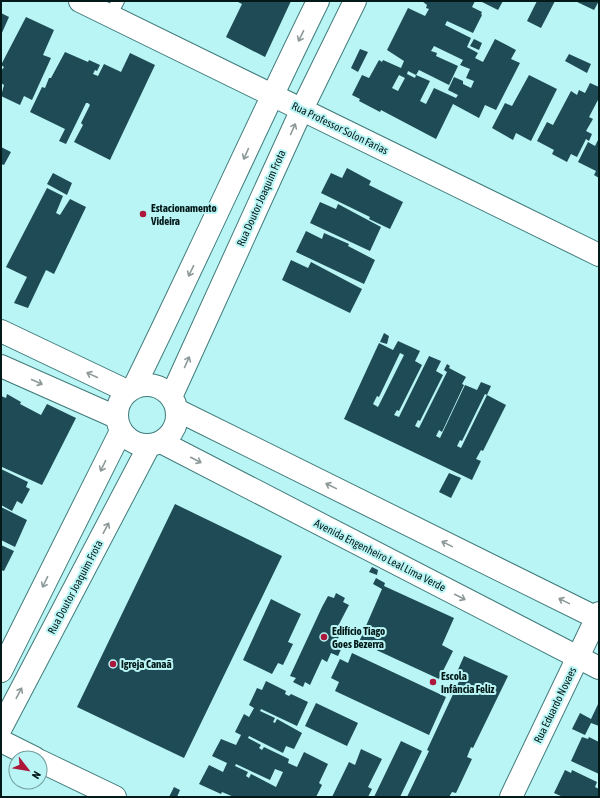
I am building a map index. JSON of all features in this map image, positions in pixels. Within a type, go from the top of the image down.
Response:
[{"type":"main road","name":"Rua Professor Solon Farias","points":[[80,1],[114,8],[272,95],[599,255]]},
{"type":"main road","points":[[131,389],[196,261],[272,95],[318,1]]},
{"type":"main road","name":"Rua Doutor Joaquim Frota","points":[[174,404],[302,109],[354,1]]},
{"type":"main road","points":[[1,331],[131,389]]},
{"type":"main road","points":[[1,366],[118,424],[133,442],[155,444],[168,437],[176,425],[174,404]]},
{"type":"main road","points":[[1,671],[118,424],[117,407],[121,398],[131,389],[141,385],[158,387],[174,404],[598,616]]},
{"type":"main road","name":"Rua Doutor Joaquim Frota","points":[[1,728],[155,444]]},
{"type":"main road","name":"Avenida Engenheiro Leal Lima Verde","points":[[155,444],[599,668]]},
{"type":"main road","name":"Rua Eduardo Novaes","points":[[511,797],[598,616]]},
{"type":"main road","points":[[1,742],[18,750]]},
{"type":"main road","points":[[48,764],[115,797]]},
{"type":"building","points":[[236,1],[291,1],[265,57],[226,37],[242,4]]},
{"type":"building","points":[[422,1],[475,1],[472,7],[482,12],[482,15],[473,33],[447,21],[445,25],[471,38],[467,47],[478,53],[475,58],[483,62],[495,39],[516,50],[511,59],[520,63],[496,110],[485,105],[479,118],[453,104],[436,139],[381,110],[380,112],[359,101],[360,99],[352,95],[362,75],[369,78],[379,60],[382,62],[383,60],[401,68],[404,61],[387,50],[408,8],[425,16],[429,9],[426,8],[427,5]],"holes":[[[434,46],[463,60],[460,65],[470,69],[466,78],[474,81],[471,88],[463,84],[463,81],[454,77],[448,90],[458,95],[456,98],[434,88],[426,104],[420,101],[430,81],[416,75],[419,70],[449,85],[458,66],[436,56],[437,53],[431,51]],[[408,71],[416,75],[415,78],[407,74]],[[399,75],[405,78],[398,91],[392,88]]]},
{"type":"building","points":[[480,1],[503,1],[498,10]]},
{"type":"building","points":[[537,1],[555,1],[541,28],[527,21]]},
{"type":"building","points":[[575,1],[599,1],[594,10]]},
{"type":"building","points":[[1,13],[9,17],[1,35]]},
{"type":"building","points":[[26,17],[54,30],[43,55],[51,58],[32,100],[24,96],[20,105],[1,96],[4,85],[1,83],[1,71],[4,67],[1,65]]},
{"type":"building","points":[[474,39],[482,43],[479,50],[470,46]]},
{"type":"building","points":[[360,49],[368,52],[358,72],[351,68]]},
{"type":"building","points":[[65,52],[88,62],[89,60],[100,65],[97,71],[95,70],[93,74],[98,76],[104,64],[121,72],[130,53],[155,65],[110,160],[74,142],[83,125],[81,123],[90,105],[88,103],[86,103],[66,144],[59,141],[65,129],[30,112],[42,87],[45,88],[49,78],[51,78]]},
{"type":"building","points":[[569,54],[591,64],[587,73],[565,61]]},
{"type":"building","points":[[529,75],[557,89],[531,141],[516,133],[513,140],[492,128],[505,103],[512,106]]},
{"type":"building","points":[[590,83],[599,87],[599,98],[589,117],[593,119],[586,131],[592,134],[589,141],[586,139],[577,157],[571,154],[567,162],[552,154],[554,150],[537,141],[547,122],[553,125],[571,91],[577,95],[579,90],[585,93]]},
{"type":"building","points":[[599,138],[599,178],[594,175],[596,171],[578,162],[588,142],[595,146]]},
{"type":"building","points":[[1,147],[11,152],[4,165],[1,164]]},
{"type":"building","points":[[347,168],[371,181],[369,185],[403,202],[390,229],[369,219],[370,217],[321,193],[331,173],[342,178]]},
{"type":"building","points":[[53,173],[72,183],[67,195],[47,184]]},
{"type":"building","points":[[47,188],[63,196],[56,213],[60,215],[70,199],[86,207],[54,274],[46,270],[28,308],[14,303],[27,277],[6,267]]},
{"type":"building","points":[[320,202],[336,209],[338,204],[381,227],[370,251],[310,223]]},
{"type":"building","points":[[306,231],[322,239],[324,233],[349,244],[348,246],[375,260],[364,284],[296,252]]},
{"type":"building","points":[[291,260],[308,268],[311,262],[362,289],[350,313],[282,280]]},
{"type":"building","points":[[384,333],[389,336],[387,344],[380,342]]},
{"type":"building","points":[[398,341],[420,351],[415,361],[422,365],[399,411],[397,410],[394,415],[399,417],[429,356],[441,361],[436,371],[443,375],[420,421],[418,420],[415,426],[419,428],[447,372],[444,370],[447,364],[450,366],[449,368],[466,377],[462,384],[464,385],[442,432],[439,430],[436,436],[440,438],[465,385],[477,390],[481,382],[491,386],[487,395],[506,405],[483,451],[481,450],[476,459],[481,461],[472,480],[344,419],[379,343],[393,350]],"holes":[[[400,353],[404,355],[378,407],[373,404],[377,396],[379,397]],[[485,394],[487,395],[461,448],[457,446],[460,440],[462,441]]]},
{"type":"building","points":[[7,394],[21,402],[20,404],[41,415],[47,404],[76,418],[42,485],[2,467],[1,396],[6,398]]},
{"type":"building","points":[[1,469],[28,482],[26,487],[30,489],[22,504],[17,501],[12,511],[1,505]]},
{"type":"building","points":[[449,473],[461,478],[451,498],[439,492]]},
{"type":"building","points":[[175,504],[282,556],[184,758],[77,707]]},
{"type":"building","points":[[1,507],[27,520],[15,547],[1,540]]},
{"type":"building","points":[[1,545],[14,551],[4,571],[1,570]]},
{"type":"building","points":[[372,567],[378,570],[377,575],[369,572]]},
{"type":"building","points":[[376,578],[385,583],[384,586],[454,618],[442,645],[453,651],[439,679],[359,642],[382,589],[373,584]]},
{"type":"building","name":"Edifício Tiago Goes Bezerra","points":[[336,593],[345,598],[343,602],[349,605],[336,630],[341,633],[336,642],[343,645],[338,656],[331,653],[327,662],[322,659],[310,685],[305,682],[303,687],[293,682],[296,678],[290,676],[328,596],[334,598]]},
{"type":"building","points":[[271,599],[301,614],[288,642],[293,644],[283,665],[278,663],[272,674],[243,660]]},
{"type":"building","name":"Escola Infância Feliz","points":[[352,653],[446,697],[429,735],[335,691],[339,682],[331,678],[340,659],[348,663]]},
{"type":"building","points":[[464,656],[508,676],[473,748],[471,747],[467,757],[472,759],[456,793],[452,792],[449,797],[407,797],[462,675],[457,672]]},
{"type":"building","points":[[266,681],[286,691],[285,694],[289,696],[291,694],[308,702],[297,726],[261,709],[260,711],[275,718],[273,722],[275,723],[277,719],[302,733],[294,749],[286,746],[283,753],[249,736],[248,738],[261,745],[259,748],[262,750],[264,747],[289,759],[288,763],[297,767],[304,752],[328,764],[319,783],[322,785],[316,797],[234,797],[222,792],[221,794],[199,784],[209,765],[223,772],[227,763],[212,756],[221,739],[236,745],[241,735],[235,732],[244,714],[249,717],[254,708],[249,705],[257,688],[262,690]],"holes":[[[236,764],[270,780],[275,769],[283,772],[276,787],[251,774],[249,778],[246,776],[248,772],[235,766]]]},
{"type":"building","points":[[599,702],[599,726],[591,723],[585,735],[572,729],[580,713],[591,719]]},
{"type":"building","points":[[316,703],[358,723],[347,746],[305,726]]},
{"type":"building","points":[[582,737],[588,739],[589,737],[599,742],[599,774],[571,761]]},
{"type":"building","points":[[401,741],[422,751],[400,797],[374,797]]},
{"type":"building","points":[[361,749],[382,759],[368,787],[372,789],[368,797],[332,797],[349,762],[355,765]]},
{"type":"building","points":[[565,770],[571,773],[572,770],[597,782],[595,787],[599,789],[599,797],[563,797],[554,793]]},
{"type":"building","points":[[174,787],[180,790],[177,797],[169,797]]},
{"type":"place","name":"Estacionamento Videira","points":[[143,214]]},
{"type":"place","name":"Edifício Tiago Goes Bezerra","points":[[324,637]]},
{"type":"place","name":"Igreja Canaã","points":[[113,664]]},
{"type":"place","name":"Escola Infância Feliz","points":[[433,682]]}]
